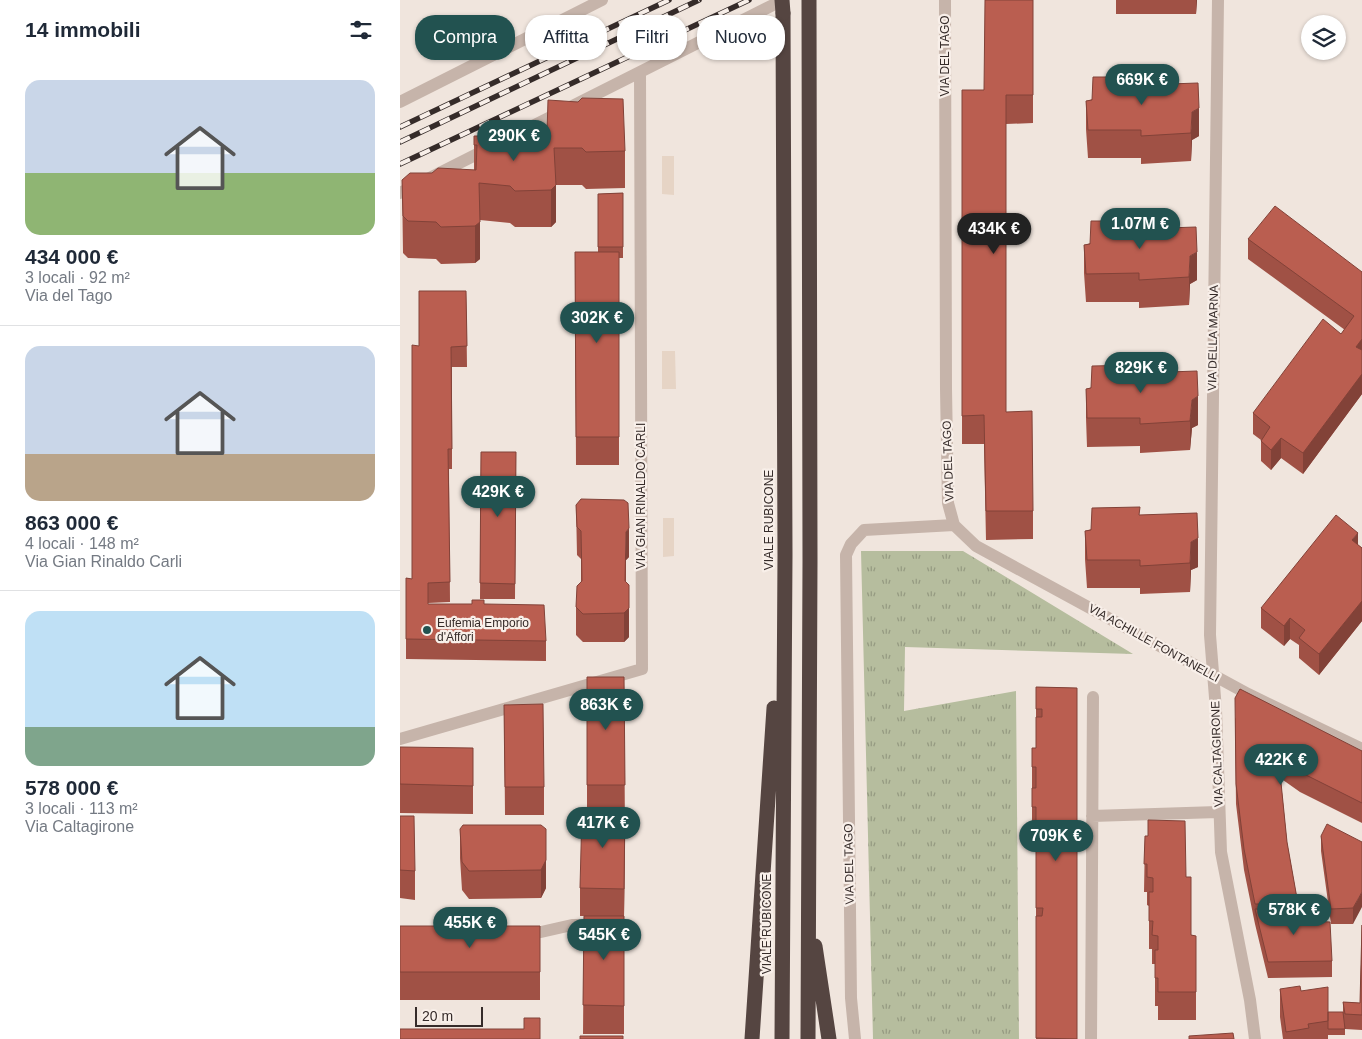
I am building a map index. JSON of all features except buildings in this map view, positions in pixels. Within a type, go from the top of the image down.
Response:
[{"type":"highway","points":[[808,0],[808,1039]]},
{"type":"highway","name":"VIALE RUBICONE","points":[[782,1039],[785,555],[783,4]]},
{"type":"highway","points":[[752,1039],[785,555]]},
{"type":"highway","points":[[808,903],[829,1039]]},
{"type":"street","points":[[400,102],[602,0]]},
{"type":"street","name":"VIA DEL TAGO","points":[[855,1039],[851,998],[846,555],[851,544],[864,530],[954,525],[948,503],[946,389],[945,0]]},
{"type":"street","name":"VIA DELLA MARNA","points":[[1214,676],[1210,635],[1218,0]]},
{"type":"street","points":[[400,194],[640,72],[783,4]]},
{"type":"street","name":"VIA GIAN RINALDO CARLI","points":[[400,739],[642,669],[640,72]]},
{"type":"street","name":"VIA ACHILLE FONTANELLI","points":[[954,525],[976,546],[1214,676],[1362,749]]},
{"type":"street","name":"VIA CALTAGIRONE","points":[[1214,676],[1221,852],[1250,1000],[1254,1039]]},
{"type":"street","points":[[1091,1039],[1093,697]]},
{"type":"street","points":[[1092,816],[1218,812]]},
{"type":"street","points":[[513,932],[542,932],[572,925],[628,925]]},
{"type":"green space","points":[[861,551],[963,551],[1133,654],[905,647],[904,711],[1016,691],[1019,1039],[873,1039]]},
{"type":"shaded area","points":[[662,156],[674,156],[674,195],[662,194]]},
{"type":"shaded area","points":[[662,351],[675,351],[676,389],[662,389]]},
{"type":"shaded area","points":[[663,518],[674,518],[674,556],[663,557]]},
{"type":"railway","points":[[400,127],[669,0]]},
{"type":"railway","points":[[400,142],[699,0]]},
{"type":"railway","points":[[400,164],[749,0]]},
{"type":"place","name":"Eufemia Emporio d'Affori","points":[[427,630]]}]
